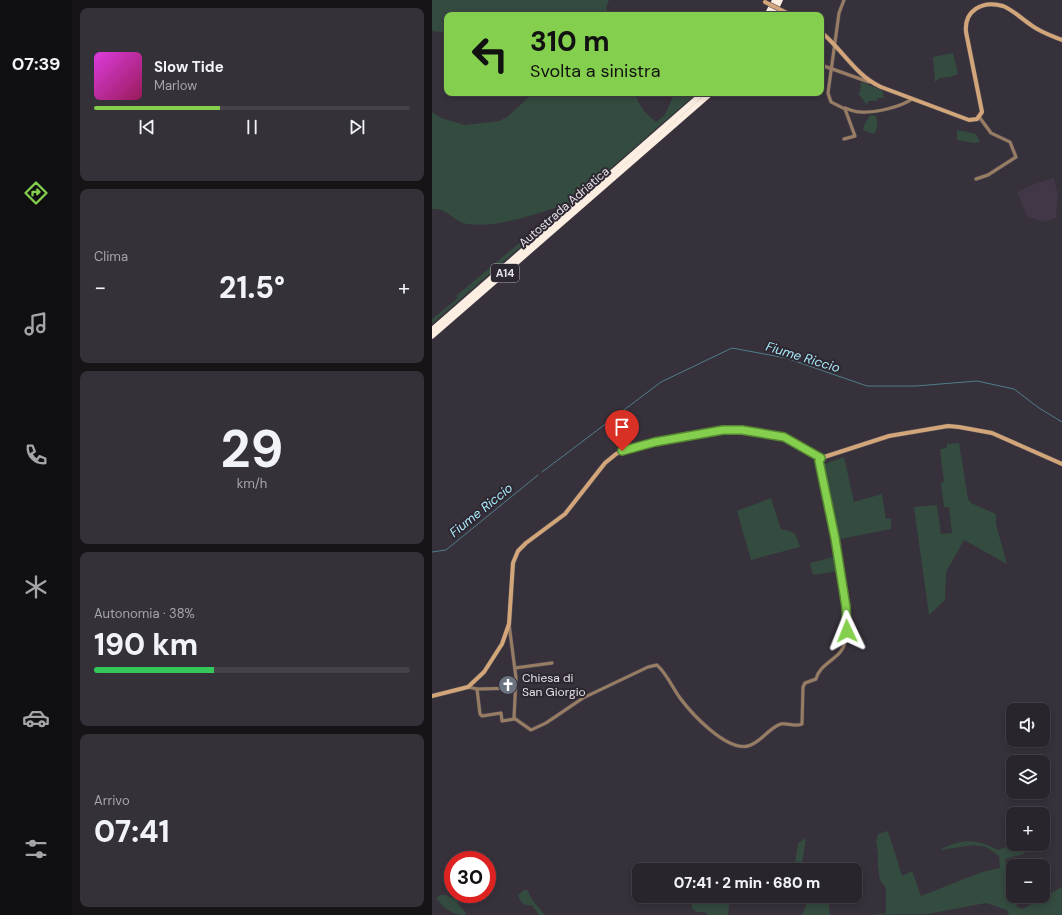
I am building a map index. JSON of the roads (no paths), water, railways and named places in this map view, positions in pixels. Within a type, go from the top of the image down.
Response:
[{"type":"highway","points":[[769,12],[775,0]]},
{"type":"highway","points":[[774,12],[780,0]]},
{"type":"highway","name":"Autostrada Adriatica","points":[[683,115],[700,96]]},
{"type":"highway","name":"Autostrada Adriatica","points":[[432,336],[576,208],[683,115],[707,96]]},
{"type":"highway","name":"Autostrada Adriatica","points":[[432,330],[576,208]]},
{"type":"street","points":[[844,0],[839,13],[834,44],[828,93],[830,99],[835,104],[857,112],[867,112],[898,106],[912,99]]},
{"type":"street","points":[[763,1],[785,12]]},
{"type":"street","points":[[980,118],[982,112],[981,104],[965,24],[969,14],[974,9],[991,3],[1004,6],[1033,27],[1062,40]]},
{"type":"street","points":[[824,35],[858,72],[870,82]]},
{"type":"street","points":[[824,66],[969,120],[980,118]]},
{"type":"street","points":[[844,108],[854,136],[844,139]]},
{"type":"street","points":[[976,179],[988,175],[1016,156],[1010,142],[991,133],[980,118]]},
{"type":"street","points":[[515,719],[514,688],[516,678],[509,624],[513,563],[518,551],[526,543],[565,514],[605,463],[616,454],[634,446],[655,442],[723,430],[742,430],[784,437],[821,458],[888,436],[948,426],[959,426],[992,433],[1062,464]]},
{"type":"street","points":[[477,689],[480,714],[482,716],[501,713],[502,721],[515,719],[531,730],[546,723],[583,698],[648,666],[657,665],[662,669],[681,699],[694,714],[709,728],[733,745],[740,747],[751,745],[780,725],[802,724],[803,687],[805,683],[816,679],[817,673],[821,668],[842,651],[847,631],[846,607],[835,538],[819,461],[821,458]]},
{"type":"street","points":[[468,687],[484,672],[494,657],[509,624]]},
{"type":"street","points":[[515,668],[552,663]]},
{"type":"street","points":[[432,696],[468,687],[477,689],[514,688]]},
{"type":"waterway","name":"Fiume Riccio","points":[[542,472],[661,382],[732,348],[786,358],[867,386],[916,386],[977,381],[1014,389],[1039,408],[1062,422]]},
{"type":"waterway","name":"Fiume Riccio","points":[[432,552],[446,550],[538,475]]},
{"type":"place","name":"Chiesa di San Giorgio","points":[[508,685]]}]
